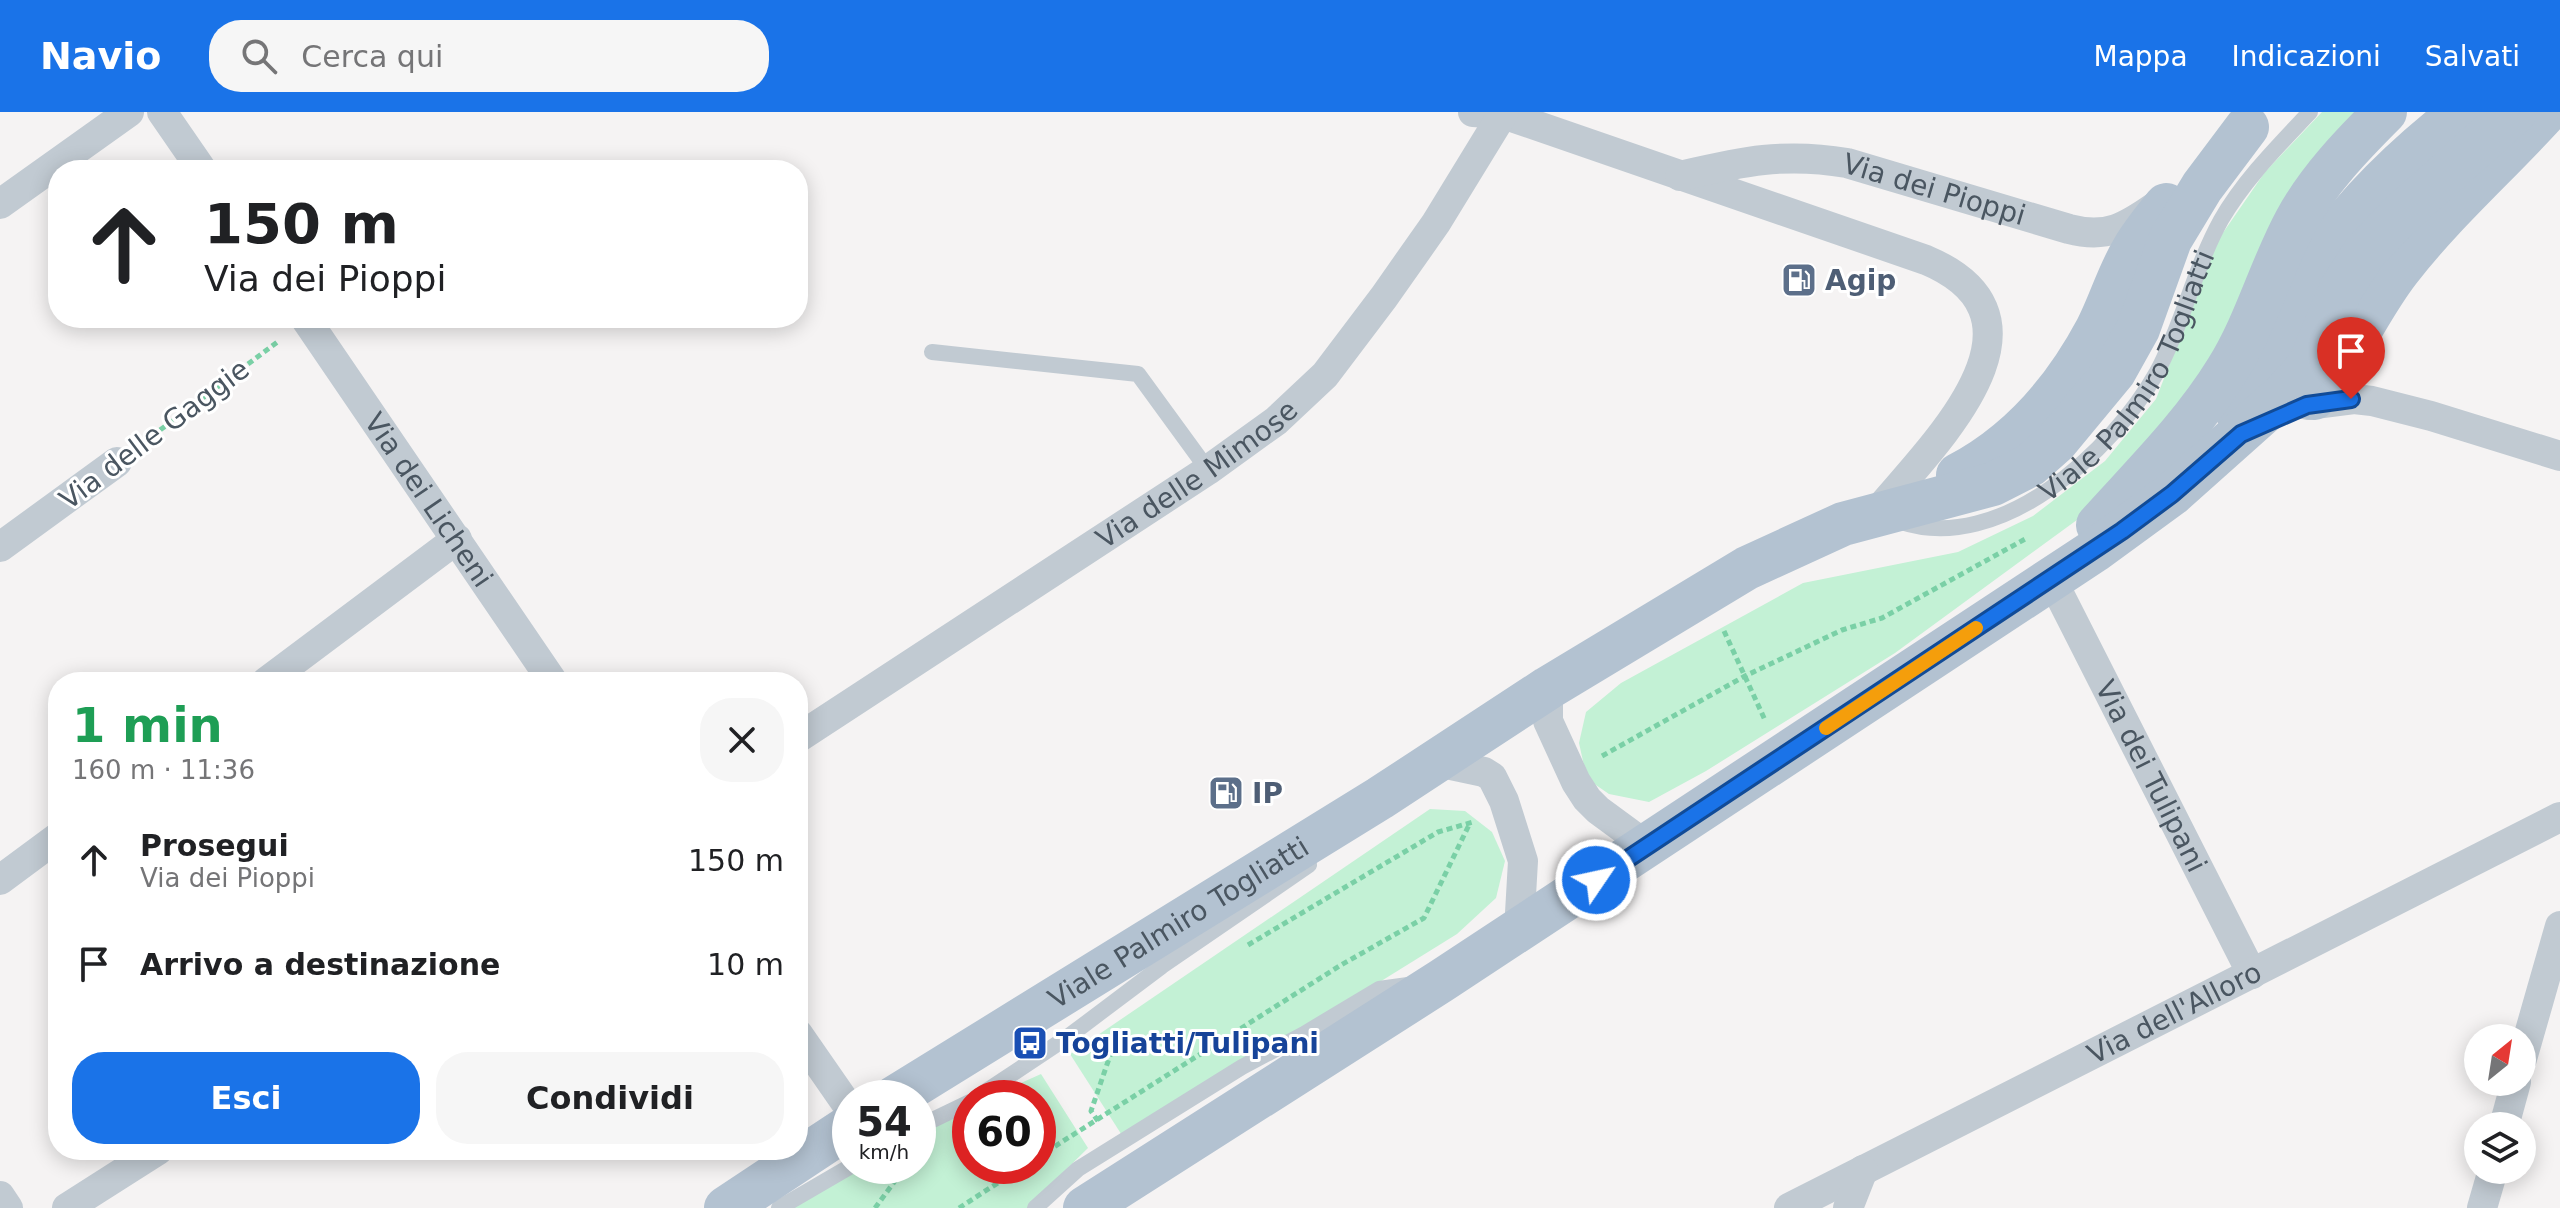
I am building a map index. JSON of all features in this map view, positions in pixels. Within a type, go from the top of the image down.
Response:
[{"type":"main road","points":[[2051,578],[2167,448],[2219,383],[2244,338],[2274,266],[2304,208],[2355,142],[2385,112]]},
{"type":"main road","points":[[2122,531],[2265,373],[2305,279],[2342,225],[2394,171],[2461,112]]},
{"type":"main road","points":[[1085,1208],[1647,846],[2122,531],[2172,494],[2241,434],[2309,366],[2341,289],[2375,239],[2515,112]]},
{"type":"main road","points":[[2241,434],[2307,405],[2340,366],[2404,263],[2546,112]]},
{"type":"main road","name":"Viale Palmiro Togliatti","points":[[923,1080],[1380,798],[1548,688],[1756,563],[1843,524],[2002,480],[2030,465],[2056,442],[2114,372],[2138,329],[2170,240],[2202,187],[2255,120]]},
{"type":"main road","name":"Viale Palmiro Togliatti","points":[[1876,513],[1939,485],[1985,459],[2045,406],[2088,345],[2131,253],[2178,191],[2255,120]]},
{"type":"main road","points":[[808,1154],[832,1138]]},
{"type":"main road","points":[[726,1208],[799,1160]]},
{"type":"street","points":[[62,160],[129,112]]},
{"type":"street","points":[[162,112],[195,160]]},
{"type":"street","points":[[1496,113],[1926,260],[1954,273],[1968,285],[1985,316],[1989,336],[1980,376],[1951,423],[1876,513]]},
{"type":"street","name":"Via delle Mimose","points":[[808,731],[1208,470],[1276,421],[1325,375],[1436,223],[1496,113]]},
{"type":"street","name":"Via dei Pioppi","points":[[1678,177],[1749,161],[1779,157],[1815,158],[1847,163],[2069,229],[2096,234],[2116,230],[2134,221],[2178,191]]},
{"type":"street","points":[[0,204],[48,170]]},
{"type":"street","name":"Via dei Licheni","points":[[312,328],[546,672]]},
{"type":"street","points":[[2307,405],[2351,399],[2372,401],[2560,456]]},
{"type":"street","name":"Via delle Gaggie","points":[[0,547],[117,462]]},
{"type":"street","points":[[279,672],[457,539]]},
{"type":"street","name":"Via dei Tulipani","points":[[2051,578],[2252,974]]},
{"type":"street","points":[[1548,688],[1546,711],[1552,733],[1581,791],[1613,824],[1647,846]]},
{"type":"street","points":[[1437,762],[1484,772],[1492,777],[1504,801],[1523,861],[1519,930]]},
{"type":"street","name":"Via dell'Alloro","points":[[1789,1208],[2560,817]]},
{"type":"street","points":[[0,880],[48,844]]},
{"type":"street","points":[[2532,1024],[2558,936]]},
{"type":"street","points":[[808,1048],[832,1083]]},
{"type":"street","points":[[67,1208],[142,1160]]},
{"type":"street","points":[[1848,1208],[1863,1170]]},
{"type":"street","points":[[2482,1208],[2489,1184]]},
{"type":"street","points":[[0,1196],[8,1208]]},
{"type":"lane","name":"Viale Palmiro Togliatti","points":[[1876,513],[1926,528],[1957,526],[2001,515],[2058,482],[2100,449],[2137,405],[2159,368],[2206,250],[2222,219],[2247,182],[2310,112]]},
{"type":"lane","points":[[932,352],[1138,374],[1208,470]]},
{"type":"lane","name":"Viale Palmiro Togliatti","points":[[1002,1080],[1162,966],[1303,871],[1380,798]]},
{"type":"lane","points":[[1035,1208],[1078,1169],[1242,1067],[1379,989],[1441,981]]},
{"type":"lane","points":[[779,1208],[832,1177]]},
{"type":"path","name":"Via delle Gaggie","points":[[117,462],[294,328]]},
{"type":"path","points":[[1723,629],[1771,732]]},
{"type":"path","points":[[1056,1146],[1341,965],[1424,918],[1469,825]]},
{"type":"path","points":[[1102,1128],[1091,1111],[1113,1047],[1109,1040]]},
{"type":"path","points":[[875,1208],[893,1184]]},
{"type":"path","points":[[959,1208],[996,1184]]},
{"type":"green space","points":[[2322,112],[2355,112],[2191,404],[2081,517],[1895,653],[1706,771],[1649,802],[1609,794],[1587,779],[1579,743],[1586,712],[1621,683],[1803,583],[1958,552],[2033,516],[2105,461],[2156,399],[2218,240],[2265,172]]},
{"type":"green space","points":[[1430,809],[1465,811],[1492,832],[1505,861],[1496,898],[1457,934],[1125,1140],[1070,1054]]},
{"type":"green space","points":[[1041,1074],[1045,1080],[1028,1080]]},
{"type":"green space","points":[[1056,1098],[1088,1148],[1056,1179]]},
{"type":"green space","points":[[952,1114],[952,1184],[1051,1184],[1027,1208],[792,1208],[832,1182],[936,1184],[936,1122]]},
{"type":"slow traffic","points":[[1826,728],[1976,628]]},
{"type":"place","name":"Agip","points":[[1799,280]]},
{"type":"place","name":"IP","points":[[1226,793]]},
{"type":"place","name":"Togliatti/Tulipani","points":[[1030,1043]]},
{"type":"route","points":[[1596,880],[2094,551],[2172,494],[2241,434],[2307,405],[2351,399]]}]
